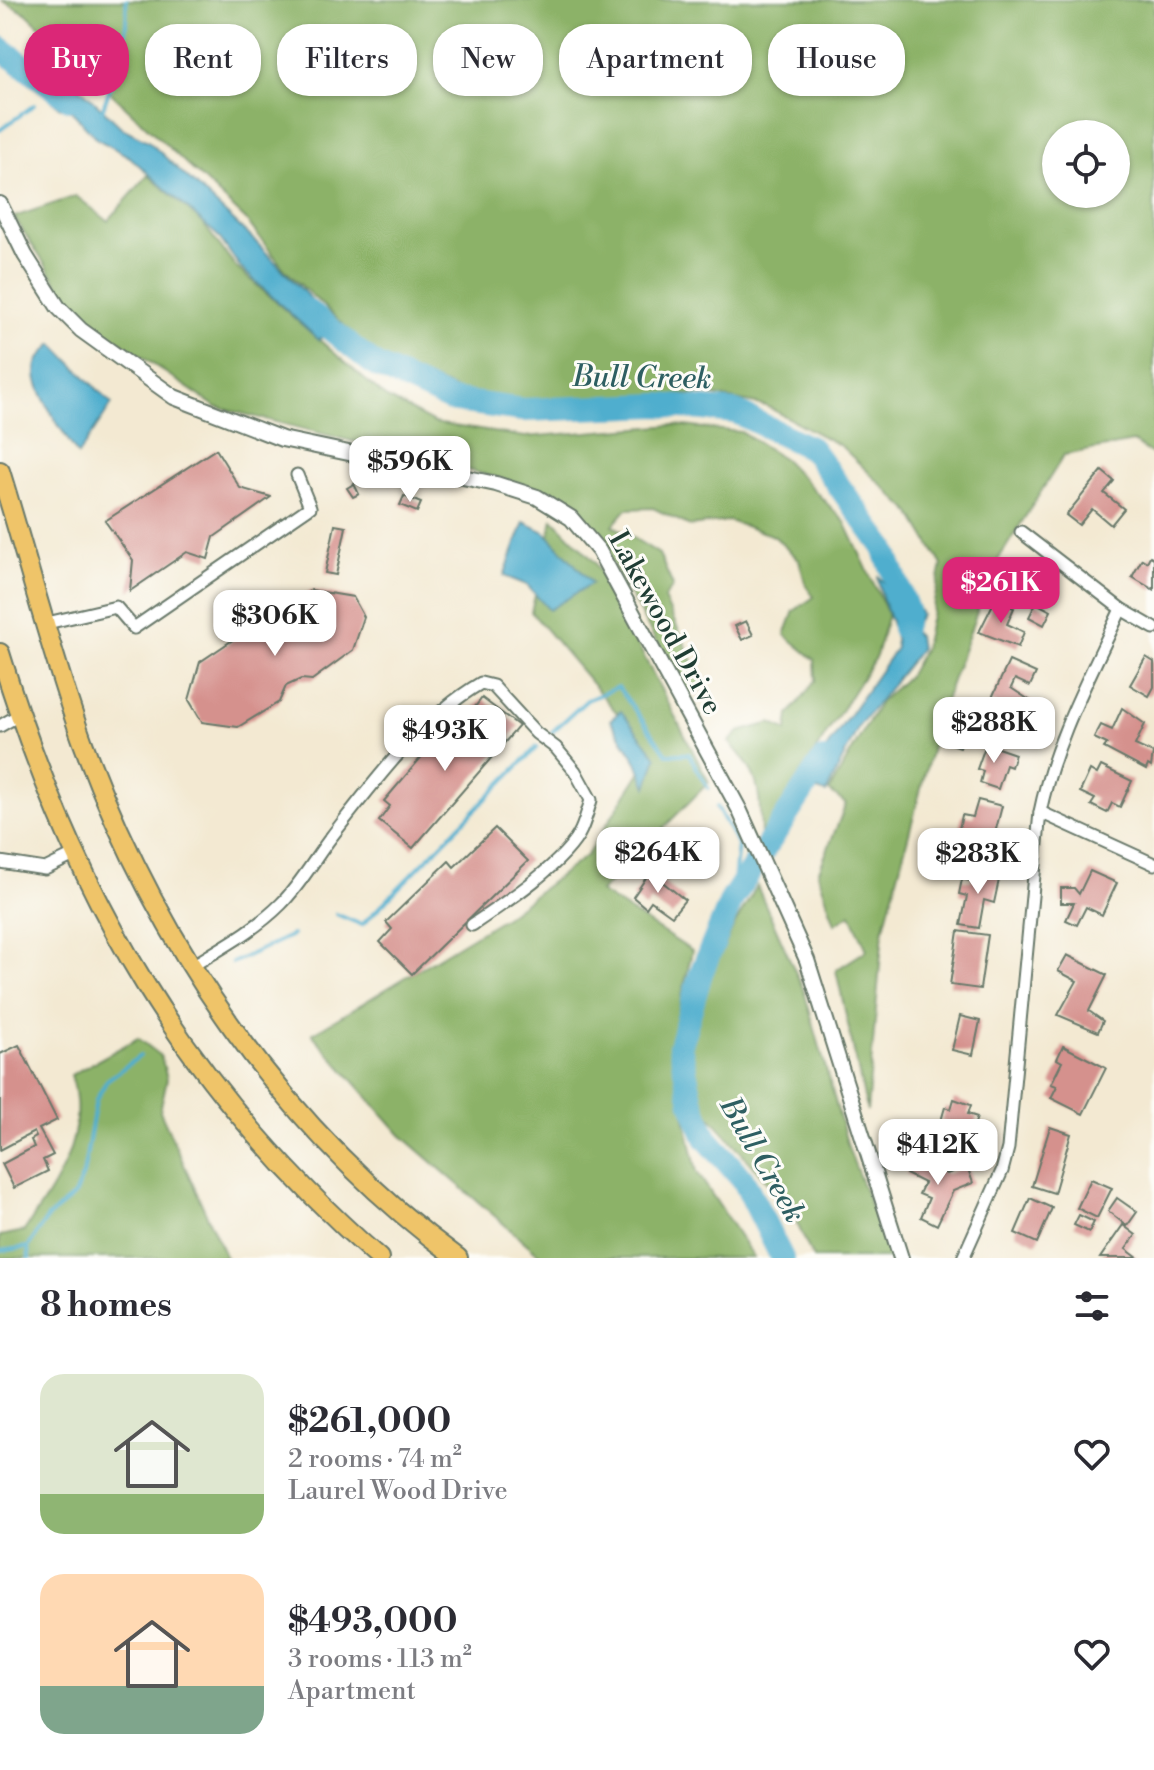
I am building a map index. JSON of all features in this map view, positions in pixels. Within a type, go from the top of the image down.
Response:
[{"type":"highway","points":[[0,471],[100,785],[136,870],[192,966],[243,1043],[306,1120],[375,1189],[458,1258]]},
{"type":"highway","points":[[0,653],[19,715],[74,855],[125,955],[191,1057],[261,1143],[327,1212],[379,1258]]},
{"type":"street","name":"Lakewood Drive","points":[[0,204],[25,255],[58,307],[81,330],[174,397],[282,439],[496,484],[537,497],[571,518],[599,551],[739,809],[786,911],[825,1010],[857,1127],[901,1258]]},
{"type":"street","points":[[47,623],[116,607],[134,628],[310,507],[297,475]]},
{"type":"street","points":[[1021,532],[1121,609],[1154,628]]},
{"type":"street","points":[[963,1258],[1002,1171],[1008,1148],[1040,812],[1056,747],[1121,609]]},
{"type":"street","points":[[192,966],[261,923],[277,908],[416,736],[464,693],[481,683],[493,686],[536,733],[556,748],[575,771],[591,800],[580,833],[555,860],[515,896],[472,925]]},
{"type":"street","points":[[0,726],[19,715]]},
{"type":"street","points":[[1040,812],[1154,864]]},
{"type":"street","points":[[0,862],[45,869],[74,855]]},
{"type":"green space","points":[[1,0],[1154,0],[1154,455],[1133,442],[1064,455],[993,568],[943,706],[883,931],[867,1111],[836,970],[867,950],[851,914],[835,924],[818,873],[846,804],[829,791],[880,702],[909,675],[924,648],[942,565],[911,513],[841,446],[766,406],[705,394],[523,403],[467,394],[377,357],[285,270],[246,220],[114,96],[129,96],[129,24],[38,24],[26,13]]},
{"type":"green space","points":[[148,175],[200,220],[237,268],[385,397],[434,423],[525,437],[674,425],[741,432],[784,459],[845,522],[888,614],[876,656],[761,836],[757,784],[748,765],[729,742],[739,732],[771,723],[787,731],[789,715],[816,680],[815,660],[785,635],[794,611],[814,597],[806,586],[799,560],[774,536],[729,521],[690,526],[653,508],[627,509],[613,525],[659,554],[673,586],[664,599],[705,687],[686,695],[597,536],[555,492],[216,407],[76,312],[14,217],[76,196],[108,221]]},
{"type":"green space","points":[[553,519],[595,562],[709,782],[600,892],[692,951],[670,1050],[697,1172],[754,1258],[543,1258],[401,1135],[312,1034],[505,917],[587,855],[652,754],[531,612]]},
{"type":"green space","points":[[757,886],[804,991],[849,1150],[891,1258],[813,1258],[790,1208],[700,1105],[683,1037],[732,929]]},
{"type":"green space","points":[[138,1038],[161,1056],[167,1079],[160,1111],[226,1258],[0,1258],[0,1236],[24,1231],[48,1195],[67,1158],[76,1118],[76,1097],[71,1075]]},
{"type":"water","points":[[48,96],[89,96],[122,128],[148,141],[254,240],[334,323],[319,340],[241,268],[218,236],[130,157],[97,139],[68,107],[60,108]]},
{"type":"water","points":[[53,344],[112,404],[78,455],[52,414],[37,379],[38,362]]},
{"type":"water","points":[[524,522],[545,532],[592,583],[549,610],[527,585],[504,576]]},
{"type":"water","points":[[878,576],[892,590],[914,602],[921,614],[911,630],[918,636],[920,649],[859,726],[826,793],[801,785],[896,648]]},
{"type":"water","points":[[621,711],[657,757],[647,787],[637,762],[610,720]]},
{"type":"building","points":[[216,449],[240,488],[271,497],[214,537],[208,559],[187,552],[130,591],[133,560],[105,521]]},
{"type":"building","points":[[1102,471],[1114,481],[1104,493],[1124,509],[1111,525],[1092,509],[1079,525],[1066,515]]},
{"type":"building","points":[[354,484],[359,494],[353,497],[347,488]]},
{"type":"building","points":[[404,496],[421,503],[417,512],[400,505]]},
{"type":"building","points":[[335,525],[346,527],[336,575],[325,573]]},
{"type":"building","points":[[1150,556],[1154,558],[1154,590],[1132,577],[1142,559],[1147,562]]},
{"type":"building","points":[[311,590],[353,597],[364,617],[353,650],[312,680],[301,679],[286,686],[279,702],[238,727],[202,722],[189,700],[200,662],[240,635],[251,638],[263,630],[267,620]]},
{"type":"building","points":[[995,600],[1014,608],[1007,624],[1024,632],[1018,647],[979,632]]},
{"type":"building","points":[[1036,603],[1051,611],[1044,625],[1029,617]]},
{"type":"building","points":[[746,621],[753,635],[742,640],[735,626]]},
{"type":"building","points":[[1146,657],[1154,662],[1154,687],[1149,696],[1130,685]]},
{"type":"building","points":[[1009,661],[1036,673],[1030,686],[1015,679],[1011,688],[1037,705],[1026,723],[1019,719],[1021,714],[990,702]]},
{"type":"building","points":[[482,698],[519,726],[413,848],[379,821],[390,806],[384,801],[442,733],[450,739]]},
{"type":"building","points":[[1122,708],[1145,724],[1135,745],[1153,753],[1151,767],[1148,765],[1146,770],[1104,748],[1107,744],[1094,738],[1101,725],[1112,730]]},
{"type":"building","points":[[955,736],[963,738],[960,747],[951,744]]},
{"type":"building","points":[[986,744],[1015,754],[1011,767],[1006,765],[998,789],[980,783],[983,771],[977,769]]},
{"type":"building","points":[[1101,766],[1132,781],[1120,807],[1112,803],[1107,813],[1091,805],[1095,799],[1080,792],[1090,770],[1097,774]]},
{"type":"building","points":[[978,800],[1002,806],[993,841],[1009,845],[1006,860],[964,849],[967,836],[958,834],[962,815],[973,817]]},
{"type":"building","points":[[495,828],[528,861],[412,974],[380,942],[392,929],[386,922],[449,861],[454,867]]},
{"type":"building","points":[[973,870],[1000,875],[994,903],[984,900],[979,928],[961,925],[967,896],[959,894],[962,879],[971,881]]},
{"type":"building","points":[[1090,871],[1117,883],[1102,915],[1086,907],[1077,925],[1066,920],[1074,903],[1061,903],[1061,888],[1074,888],[1079,894]]},
{"type":"building","points":[[650,872],[685,900],[672,916],[651,901],[646,908],[633,897]]},
{"type":"building","points":[[958,931],[988,935],[980,989],[950,985]]},
{"type":"building","points":[[1067,955],[1107,975],[1089,1011],[1103,1021],[1098,1032],[1058,1015],[1077,981],[1058,971]]},
{"type":"building","points":[[960,1016],[980,1021],[973,1055],[952,1050]]},
{"type":"building","points":[[19,1045],[57,1120],[39,1129],[53,1155],[43,1160],[48,1171],[14,1188],[2,1164],[34,1147],[31,1140],[36,1137],[34,1132],[0,1150],[0,1054]]},
{"type":"building","points":[[1063,1046],[1106,1068],[1083,1114],[1051,1098],[1057,1086],[1051,1084],[1062,1062],[1057,1059]]},
{"type":"building","points":[[954,1099],[971,1105],[968,1114],[977,1117],[968,1146],[943,1137],[947,1123],[941,1121],[945,1107],[951,1109]]},
{"type":"building","points":[[1050,1127],[1071,1134],[1054,1193],[1032,1186]]},
{"type":"building","points":[[913,1158],[947,1174],[967,1166],[973,1183],[953,1191],[937,1225],[921,1217],[929,1198],[919,1194],[924,1183],[906,1174]]},
{"type":"building","points":[[1091,1179],[1112,1188],[1097,1218],[1077,1208]]},
{"type":"building","points":[[1030,1198],[1052,1208],[1037,1243],[1015,1233]]},
{"type":"building","points":[[1117,1198],[1137,1212],[1127,1226],[1108,1211]]},
{"type":"building","points":[[1079,1215],[1094,1222],[1089,1232],[1074,1225]]},
{"type":"building","points":[[1123,1225],[1136,1235],[1126,1249],[1138,1258],[1100,1258]]},
{"type":"waterway","points":[[101,114],[123,43],[126,0]]},
{"type":"waterway","name":"Bull Creek","points":[[0,48],[69,99]]},
{"type":"waterway","points":[[0,130],[34,105]]},
{"type":"waterway","name":"Bull Creek","points":[[305,309],[375,365],[450,400],[523,410],[660,405],[736,412],[812,449],[884,548],[907,610],[903,628]]},
{"type":"waterway","points":[[552,732],[587,700],[618,687],[667,754],[689,754],[708,788]]},
{"type":"waterway","points":[[336,914],[362,925],[537,747]]},
{"type":"waterway","name":"Bull Creek","points":[[782,1258],[744,1181],[706,1138],[692,1103],[680,1046],[701,973],[732,899],[823,760]]},
{"type":"waterway","points":[[717,807],[738,845],[732,899]]},
{"type":"waterway","points":[[232,963],[292,935]]},
{"type":"waterway","points":[[0,1251],[28,1247],[48,1217],[74,1196],[83,1175],[96,1100],[107,1080],[140,1056]]},
{"type":"waterway","points":[[28,1247],[29,1258]]}]
